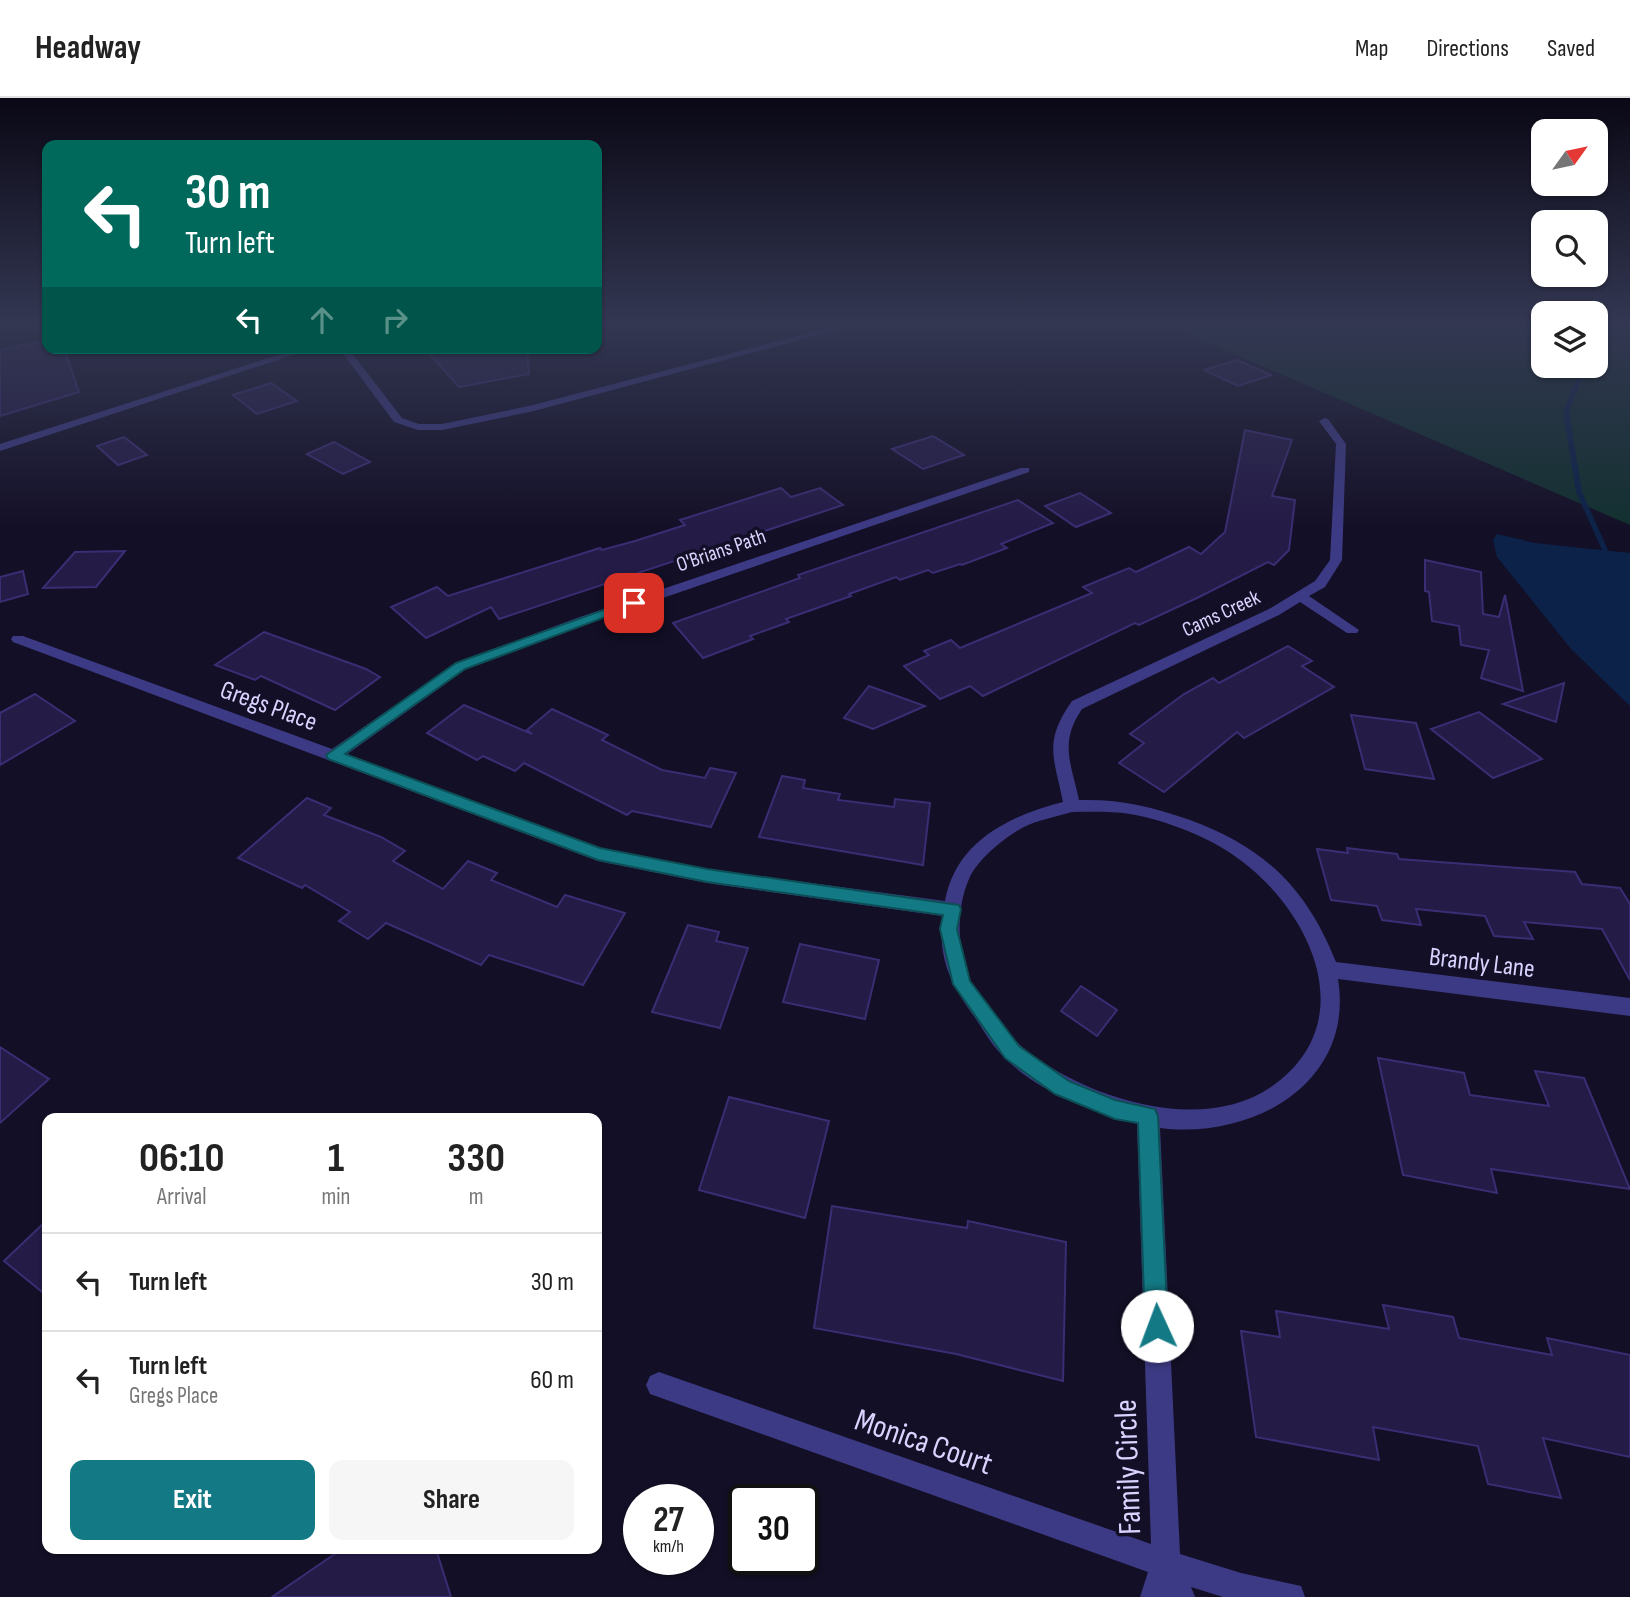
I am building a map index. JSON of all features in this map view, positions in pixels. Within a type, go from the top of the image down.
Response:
[{"type":"street","points":[[0,448],[177,391]]},
{"type":"street","points":[[376,391],[398,420],[418,427],[442,427],[530,409],[599,391]]},
{"type":"street","name":"Cams Creek","points":[[1072,806],[1059,744],[1064,724],[1077,705],[1274,612],[1320,583],[1336,560],[1341,444],[1324,421]]},
{"type":"street","name":"O'Brians Path","points":[[333,755],[461,666],[595,616],[1025,470]]},
{"type":"street","points":[[1300,596],[1352,630]]},
{"type":"street","name":"Gregs Place","points":[[18,639],[598,854],[707,876],[953,909]]},
{"type":"street","points":[[1072,806],[1133,808],[1229,843],[1279,883],[1309,922],[1328,969],[1332,997],[1330,1023],[1317,1055],[1297,1080],[1267,1101],[1217,1117],[1168,1119],[1115,1109],[1062,1087],[1012,1052],[962,984],[949,929],[961,874],[1011,825],[1072,806]]},
{"type":"street","name":"Brandy Lane","points":[[1328,969],[1630,1007]]},
{"type":"street","name":"Family Circle","points":[[1148,1116],[1166,1564],[1180,1597]]},
{"type":"street","name":"Monica Court","points":[[659,1385],[1166,1564],[1241,1588],[1290,1597]]},
{"type":"street","name":"Family Circle","points":[[1155,1597],[1166,1564]]},
{"type":"green space","points":[[1320,391],[1630,391],[1630,525]]},
{"type":"water","points":[[1497,534],[1535,543],[1630,553],[1630,706],[1571,649],[1497,557],[1493,540]]},
{"type":"building","points":[[0,391],[79,392],[0,416]]},
{"type":"building","points":[[246,391],[282,391],[297,401],[257,414],[233,395]]},
{"type":"building","points":[[1245,430],[1292,440],[1272,496],[1295,500],[1289,550],[1274,565],[1268,562],[1199,597],[1139,625],[1135,623],[983,696],[970,686],[940,699],[904,666],[929,655],[924,651],[951,640],[960,648],[1092,593],[1083,587],[1129,568],[1136,572],[1189,547],[1201,554],[1225,532]]},
{"type":"building","points":[[933,436],[964,455],[923,469],[892,449]]},
{"type":"building","points":[[124,437],[147,455],[118,465],[97,446]]},
{"type":"building","points":[[334,442],[370,462],[343,474],[307,454]]},
{"type":"building","points":[[781,488],[791,497],[820,488],[843,505],[499,619],[491,607],[426,638],[391,607],[437,587],[448,596],[600,548],[602,550],[635,541],[685,525],[680,520]]},
{"type":"building","points":[[1080,493],[1111,513],[1076,527],[1045,506]]},
{"type":"building","points":[[1018,500],[1053,523],[1001,544],[1007,548],[962,565],[933,573],[928,570],[900,580],[896,577],[849,594],[851,596],[786,619],[789,622],[750,636],[753,639],[703,658],[673,623],[800,578],[798,575]]},
{"type":"building","points":[[125,551],[96,587],[43,588],[75,552]]},
{"type":"building","points":[[1425,560],[1481,572],[1483,614],[1499,617],[1505,595],[1523,691],[1481,678],[1489,650],[1461,645],[1459,626],[1432,621],[1429,592],[1425,591]]},
{"type":"building","points":[[23,571],[28,594],[0,602],[0,577]]},
{"type":"building","points":[[264,632],[366,669],[380,677],[335,710],[261,676],[255,680],[215,665]]},
{"type":"building","points":[[1288,646],[1312,661],[1302,666],[1334,687],[1244,738],[1237,732],[1164,792],[1119,763],[1144,743],[1130,734],[1184,694],[1213,678],[1219,683]]},
{"type":"building","points":[[1564,683],[1556,722],[1503,704]]},
{"type":"building","points":[[869,686],[925,706],[873,729],[844,718]]},
{"type":"building","points":[[35,694],[75,721],[0,765],[0,713]]},
{"type":"building","points":[[464,705],[532,734],[527,730],[552,709],[608,735],[602,740],[662,770],[705,778],[710,768],[736,773],[711,827],[632,811],[627,815],[524,763],[515,771],[483,756],[477,760],[427,733]]},
{"type":"building","points":[[1479,712],[1542,759],[1493,778],[1431,729]]},
{"type":"building","points":[[1351,715],[1416,723],[1434,779],[1365,769]]},
{"type":"building","points":[[782,776],[805,780],[803,788],[840,794],[838,800],[894,807],[895,799],[930,803],[923,865],[759,837]]},
{"type":"building","points":[[307,798],[331,808],[324,815],[381,837],[405,851],[393,861],[443,889],[468,861],[497,873],[491,880],[557,907],[565,895],[625,913],[583,985],[489,955],[481,965],[386,923],[368,939],[339,921],[350,912],[305,885],[302,888],[238,858]]},
{"type":"building","points":[[1347,848],[1397,854],[1399,859],[1575,872],[1582,884],[1620,888],[1630,904],[1630,980],[1602,929],[1524,922],[1533,939],[1494,936],[1485,916],[1416,909],[1421,925],[1382,920],[1377,906],[1331,900],[1317,849],[1348,853]]},
{"type":"building","points":[[688,925],[719,932],[716,941],[748,948],[720,1028],[652,1012]]},
{"type":"building","points":[[800,944],[879,960],[865,1019],[783,1002]]},
{"type":"building","points":[[1081,986],[1117,1010],[1097,1036],[1061,1011]]},
{"type":"building","points":[[0,1047],[49,1079],[0,1123]]},
{"type":"building","points":[[1378,1058],[1464,1073],[1470,1095],[1549,1106],[1535,1071],[1584,1078],[1630,1189],[1491,1169],[1497,1193],[1403,1175]]},
{"type":"building","points":[[729,1097],[829,1121],[805,1218],[699,1190]]},
{"type":"building","points":[[832,1206],[967,1228],[968,1221],[1066,1242],[1063,1381],[956,1354],[814,1328]]},
{"type":"building","points":[[42,1225],[42,1292],[4,1261]]},
{"type":"building","points":[[1383,1305],[1453,1317],[1459,1338],[1552,1355],[1547,1338],[1630,1355],[1630,1457],[1543,1438],[1561,1498],[1488,1484],[1478,1446],[1373,1427],[1379,1460],[1256,1437],[1241,1331],[1280,1337],[1276,1311],[1389,1329]]},
{"type":"building","points":[[335,1554],[438,1554],[451,1597],[272,1597]]},
{"type":"waterway","points":[[1574,391],[1566,412],[1579,492],[1605,550]]},
{"type":"route","points":[[634,603],[461,666],[333,755],[598,854],[707,876],[953,909],[949,929],[962,984],[1012,1052],[1062,1087],[1115,1109],[1148,1116],[1157,1326]]}]
